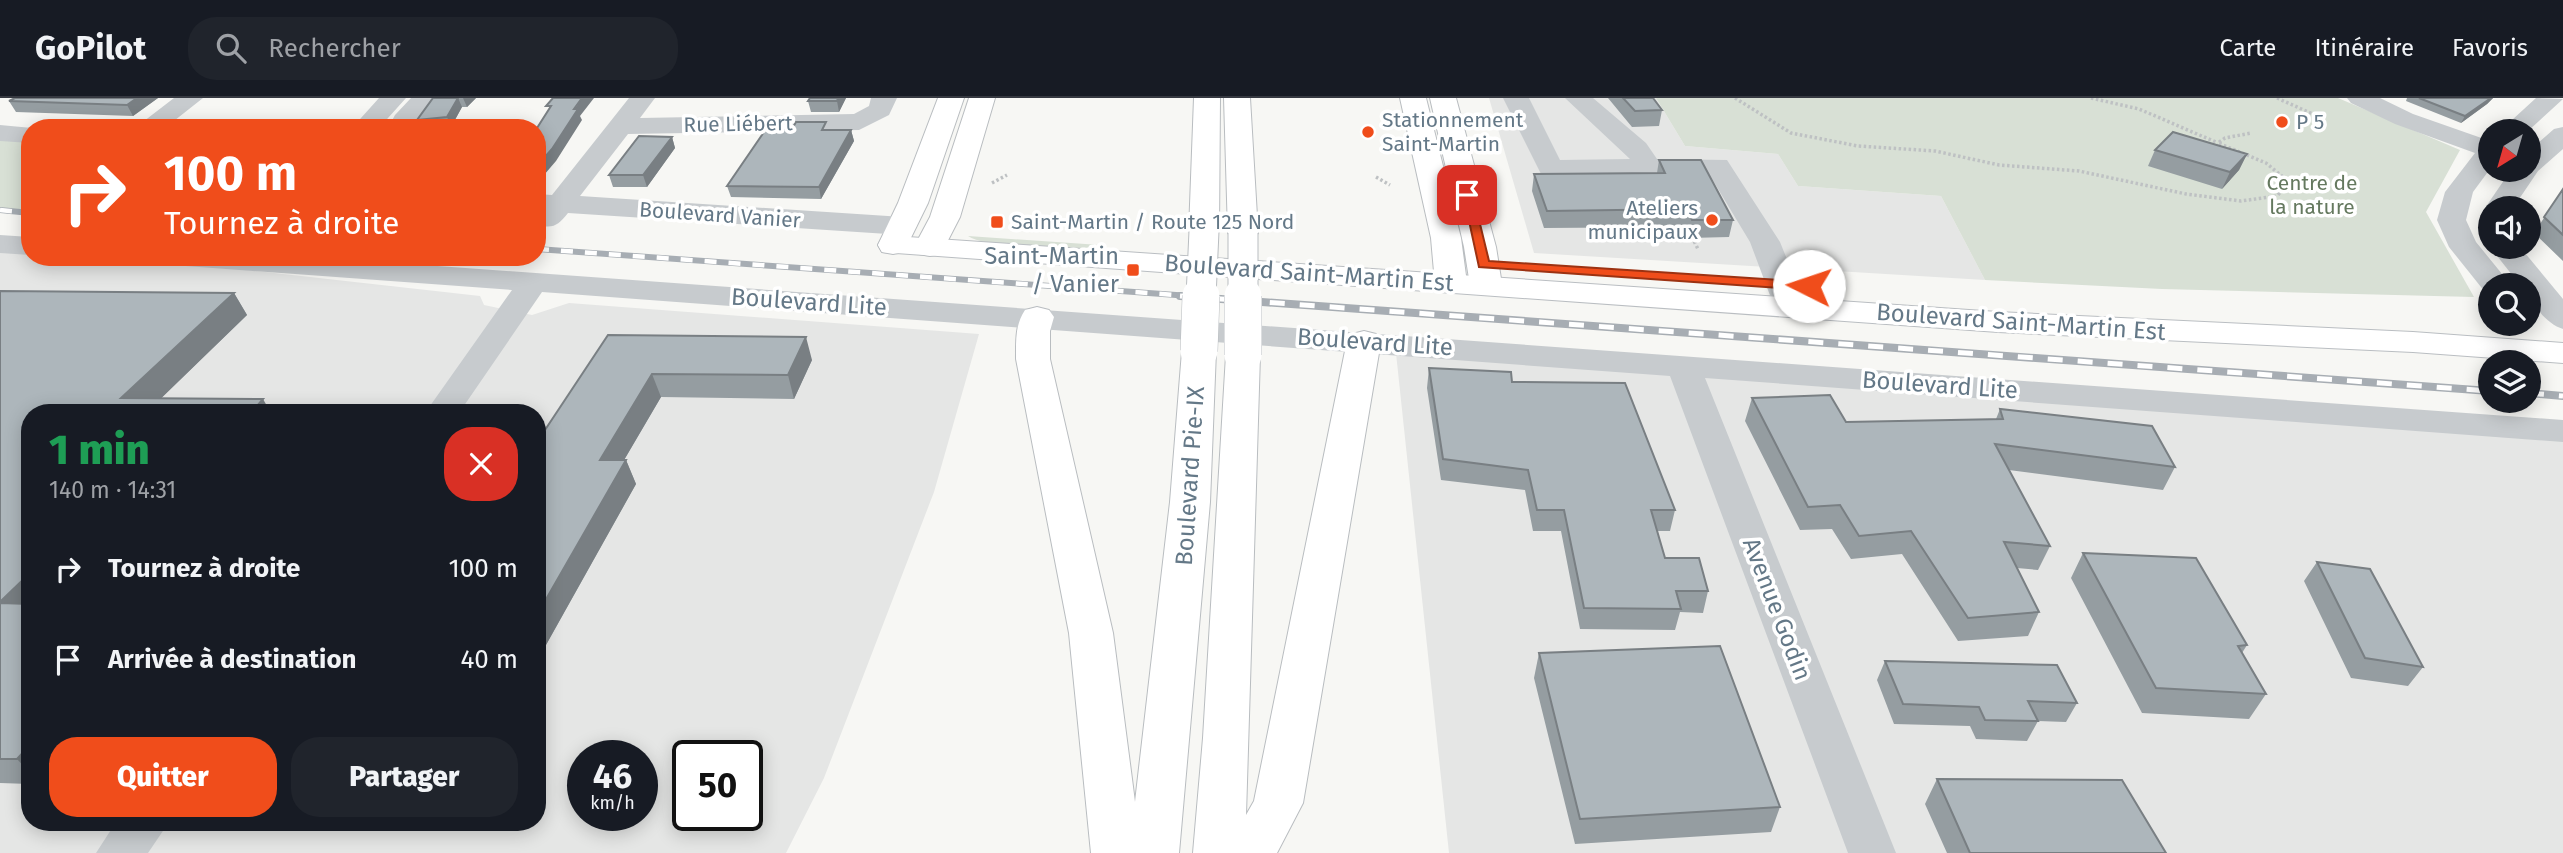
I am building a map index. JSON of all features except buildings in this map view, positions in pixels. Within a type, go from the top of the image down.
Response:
[{"type":"main road","points":[[898,236],[951,98]]},
{"type":"main road","points":[[935,237],[982,98]]},
{"type":"main road","name":"Boulevard Pie-IX","points":[[1154,853],[1190,502],[1199,351],[1207,98]]},
{"type":"main road","name":"Boulevard Pie-IX","points":[[1218,853],[1227,738],[1243,355],[1244,233],[1237,98]]},
{"type":"main road","points":[[1413,98],[1446,239],[1450,272]]},
{"type":"main road","points":[[1443,98],[1485,274]]},
{"type":"main road","name":"Boulevard Saint-Martin Est","points":[[898,236],[1785,295],[2081,304],[2548,325]]},
{"type":"main road","name":"Boulevard Saint-Martin Est","points":[[1785,295],[1998,322],[2413,342],[2563,353]]},
{"type":"main road","points":[[1037,317],[1033,331],[1033,359],[1093,646],[1116,853]]},
{"type":"main road","points":[[1251,853],[1278,803],[1364,341]]},
{"type":"street","points":[[161,119],[190,98]]},
{"type":"street","points":[[373,119],[393,98]]},
{"type":"street","points":[[405,119],[425,98]]},
{"type":"street","points":[[546,211],[642,98]]},
{"type":"street","name":"Rue Liébert","points":[[621,125],[859,122],[880,110],[884,98]]},
{"type":"street","points":[[1516,98],[1556,179],[1649,167],[1717,166],[1765,242],[1785,295]]},
{"type":"street","points":[[1578,98],[1637,149],[1649,167]]},
{"type":"street","points":[[2360,98],[2404,119],[2478,147]]},
{"type":"street","points":[[2527,119],[2551,98]]},
{"type":"street","points":[[0,133],[21,134]]},
{"type":"street","points":[[2541,154],[2563,135]]},
{"type":"street","points":[[2478,166],[2459,189],[2449,218],[2454,235],[2487,273]]},
{"type":"street","points":[[2541,166],[2563,171]]},
{"type":"street","name":"Boulevard Vanier","points":[[546,211],[898,236]]},
{"type":"street","points":[[2449,218],[2478,224]]},
{"type":"street","points":[[2512,259],[2563,353]]},
{"type":"street","name":"Boulevard Lite","points":[[306,266],[1037,317],[2563,431]]},
{"type":"street","points":[[448,404],[533,283]]},
{"type":"street","name":"Avenue Godin","points":[[1683,366],[1871,853]]},
{"type":"street","points":[[120,853],[138,831]]},
{"type":"path","points":[[1737,99],[1747,98]]},
{"type":"path","points":[[1737,99],[1791,133],[1858,146],[1935,151],[1999,164],[2079,172],[2186,194],[2241,201],[2277,196],[2289,182],[2283,173],[2266,163],[2139,109],[2091,98]]},
{"type":"path","points":[[2277,98],[2326,120]]},
{"type":"path","points":[[2218,143],[2225,138],[2251,134]]},
{"type":"path","points":[[992,183],[1007,175]]},
{"type":"path","points":[[1376,177],[1390,185]]},
{"type":"path","points":[[1692,237],[1698,249]]},
{"type":"shaded area","points":[[1489,98],[1656,98],[1685,146],[1778,154],[1798,186],[1941,196],[1985,280],[1534,253]]},
{"type":"shaded area","points":[[0,244],[21,245],[21,266],[212,266],[480,296],[484,305],[532,315],[569,303],[979,334],[934,492],[824,778],[786,853],[0,853]]},
{"type":"shaded area","points":[[1396,353],[2563,431],[2563,853],[1449,853]]},
{"type":"green space","name":"Centre de la nature","points":[[1656,98],[2338,98],[2460,150],[2426,212],[2474,297],[2162,289],[1985,280],[1941,196],[1798,186],[1778,154],[1685,146]]},
{"type":"green space","points":[[0,133],[21,134],[21,211],[0,210]]},
{"type":"green space","points":[[968,236],[1100,245],[1097,249],[1030,247],[992,244]]},
{"type":"railway","points":[[0,210],[21,212]]},
{"type":"railway","points":[[546,250],[1204,297]]},
{"type":"railway","points":[[1180,296],[2478,390]]},
{"type":"railway","points":[[2541,394],[2563,396]]},
{"type":"place","name":"P 5","points":[[2282,122]]},
{"type":"place","name":"Stationnement Saint-Martin","points":[[1368,132]]},
{"type":"place","name":"Ateliers municipaux","points":[[1712,220]]},
{"type":"place","name":"Saint-Martin / Route 125 Nord","points":[[997,222]]},
{"type":"place","name":"Saint-Martin / Vanier","points":[[1133,270]]},
{"type":"route","points":[[1467,195],[1483,264],[1809,286]]}]
